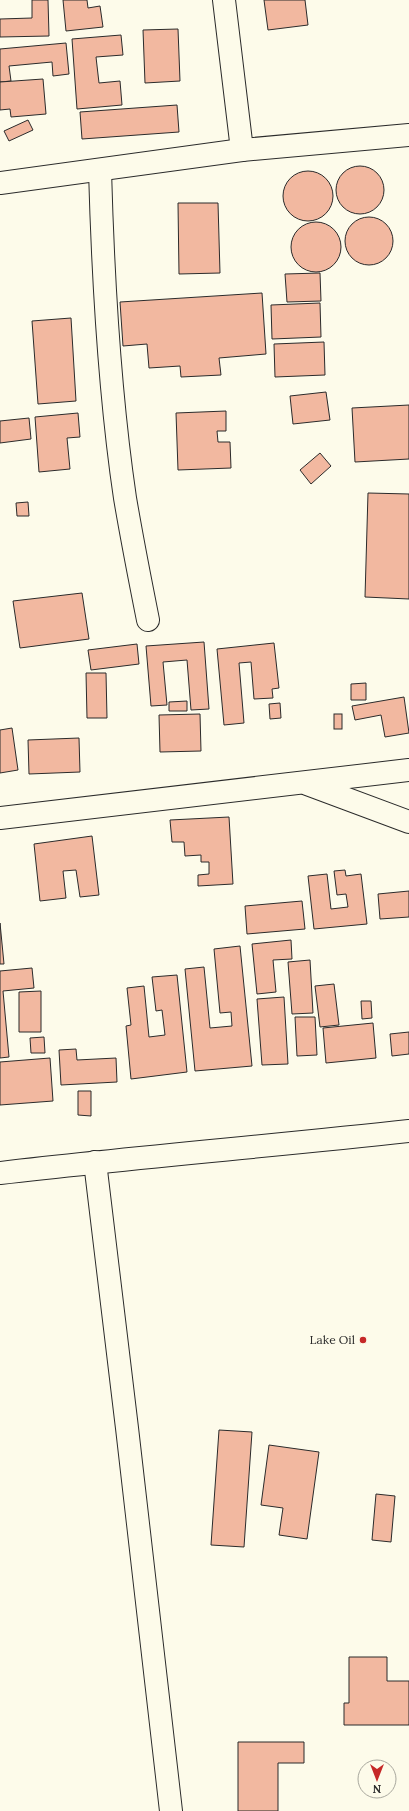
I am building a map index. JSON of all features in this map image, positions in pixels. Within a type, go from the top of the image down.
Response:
[{"type":"street","points":[[224,0],[242,150]]},
{"type":"street","points":[[0,183],[242,150],[409,135]]},
{"type":"street","points":[[100,170],[103,268],[112,388],[126,498],[148,620]]},
{"type":"street","points":[[0,818],[409,770]]},
{"type":"street","points":[[303,783],[409,822]]},
{"type":"street","points":[[0,1173],[95,1162],[409,1131]]},
{"type":"street","points":[[95,1162],[128,1428],[171,1811]]},
{"type":"building","points":[[32,0],[48,0],[49,36],[0,37],[0,19],[32,18]]},
{"type":"building","points":[[63,0],[87,0],[88,8],[100,6],[103,27],[66,31]]},
{"type":"building","points":[[264,0],[305,0],[308,25],[268,30]]},
{"type":"building","points":[[178,29],[180,81],[145,83],[143,30]]},
{"type":"building","points":[[121,35],[123,55],[96,57],[99,83],[120,81],[122,105],[77,109],[72,39]]},
{"type":"building","points":[[66,43],[69,74],[53,76],[52,62],[9,66],[11,81],[0,82],[0,49]]},
{"type":"building","points":[[43,79],[46,114],[11,117],[10,109],[0,110],[0,82]]},
{"type":"building","points":[[177,105],[179,132],[82,139],[80,112]]},
{"type":"building","points":[[28,120],[33,130],[9,141],[4,131]]},
{"type":"building","points":[[355,166],[365,166],[377,173],[384,185],[384,195],[377,207],[365,214],[355,214],[347,210],[340,203],[336,195],[336,185],[340,177],[347,170]]},
{"type":"building","points":[[308,171],[317,173],[328,182],[333,196],[331,205],[322,216],[308,221],[299,219],[288,210],[283,196],[285,187],[294,176]]},
{"type":"building","points":[[178,203],[218,203],[220,273],[179,274]]},
{"type":"building","points":[[364,217],[374,217],[386,224],[393,236],[393,246],[386,258],[374,265],[364,265],[356,261],[349,254],[345,246],[345,236],[349,228],[356,221]]},
{"type":"building","points":[[316,222],[325,224],[336,233],[341,247],[339,256],[330,267],[316,272],[307,270],[296,261],[291,247],[293,238],[302,227]]},
{"type":"building","points":[[320,273],[321,301],[287,302],[285,274]]},
{"type":"building","points":[[262,293],[266,354],[219,358],[221,375],[181,377],[180,366],[149,368],[147,344],[123,346],[120,302]]},
{"type":"building","points":[[320,303],[321,337],[272,339],[271,305]]},
{"type":"building","points":[[71,318],[76,401],[38,404],[32,321]]},
{"type":"building","points":[[324,342],[325,375],[275,377],[274,344]]},
{"type":"building","points":[[326,392],[330,420],[293,424],[290,396]]},
{"type":"building","points":[[409,405],[409,459],[355,462],[352,408]]},
{"type":"building","points":[[226,411],[226,431],[217,431],[218,442],[230,442],[231,468],[178,470],[176,413]]},
{"type":"building","points":[[78,413],[80,437],[67,438],[70,469],[39,472],[35,417]]},
{"type":"building","points":[[29,418],[31,439],[0,443],[0,421]]},
{"type":"building","points":[[320,453],[331,466],[311,484],[300,470]]},
{"type":"building","points":[[368,493],[409,494],[409,599],[365,597]]},
{"type":"building","points":[[28,502],[29,516],[17,516],[16,503]]},
{"type":"building","points":[[82,593],[89,639],[20,648],[13,601]]},
{"type":"building","points":[[204,642],[209,709],[191,710],[187,660],[163,662],[167,705],[151,706],[146,646]]},
{"type":"building","points":[[274,643],[279,688],[272,689],[273,698],[254,699],[251,662],[239,663],[244,723],[224,725],[217,649]]},
{"type":"building","points":[[137,644],[139,664],[91,670],[88,650]]},
{"type":"building","points":[[86,673],[106,673],[107,718],[87,718]]},
{"type":"building","points":[[366,683],[366,700],[351,700],[351,684]]},
{"type":"building","points":[[404,697],[409,733],[385,737],[381,715],[355,720],[352,706]]},
{"type":"building","points":[[187,701],[187,711],[169,711],[169,702]]},
{"type":"building","points":[[280,703],[281,718],[270,719],[269,704]]},
{"type":"building","points":[[200,714],[201,751],[160,752],[159,715]]},
{"type":"building","points":[[334,714],[342,714],[342,729],[334,729]]},
{"type":"building","points":[[12,728],[18,770],[0,773],[0,730]]},
{"type":"building","points":[[79,738],[80,772],[29,774],[28,740]]},
{"type":"building","points":[[229,817],[233,884],[198,886],[198,875],[209,874],[209,862],[201,862],[201,855],[185,856],[184,842],[172,842],[170,820]]},
{"type":"building","points":[[92,836],[99,895],[80,897],[76,870],[63,871],[66,898],[40,901],[34,844]]},
{"type":"building","points":[[345,870],[346,876],[361,874],[367,924],[314,929],[308,876],[327,874],[331,909],[348,907],[346,894],[337,895],[334,871]]},
{"type":"building","points":[[409,891],[409,917],[380,919],[378,894]]},
{"type":"building","points":[[302,901],[305,929],[247,934],[245,906]]},
{"type":"building","points":[[0,923],[4,964],[0,964]]},
{"type":"building","points":[[291,940],[292,959],[273,960],[276,992],[257,994],[252,944]]},
{"type":"building","points":[[240,946],[252,1066],[195,1071],[185,969],[204,967],[210,1028],[232,1026],[231,1012],[220,1013],[214,949]]},
{"type":"building","points":[[310,960],[313,1013],[292,1014],[288,962]]},
{"type":"building","points":[[32,968],[34,988],[3,991],[9,1057],[0,1058],[0,971]]},
{"type":"building","points":[[177,975],[187,1072],[131,1079],[126,1026],[131,1025],[127,988],[144,986],[149,1037],[165,1035],[162,1010],[156,1011],[152,977]]},
{"type":"building","points":[[334,984],[339,1025],[320,1027],[315,986]]},
{"type":"building","points":[[41,991],[41,1032],[19,1032],[19,992]]},
{"type":"building","points":[[284,997],[288,1064],[262,1065],[257,999]]},
{"type":"building","points":[[361,1001],[371,1001],[372,1018],[362,1019]]},
{"type":"building","points":[[295,1017],[315,1017],[317,1055],[297,1056]]},
{"type":"building","points":[[373,1023],[376,1058],[326,1063],[323,1028]]},
{"type":"building","points":[[409,1032],[409,1054],[392,1056],[390,1034]]},
{"type":"building","points":[[44,1037],[45,1053],[31,1053],[30,1038]]},
{"type":"building","points":[[76,1049],[77,1060],[116,1058],[117,1082],[61,1085],[59,1050]]},
{"type":"building","points":[[50,1058],[53,1101],[0,1105],[0,1062]]},
{"type":"building","points":[[78,1091],[91,1091],[91,1116],[78,1115]]},
{"type":"building","points":[[219,1430],[252,1432],[244,1547],[211,1545]]},
{"type":"building","points":[[269,1445],[319,1452],[307,1539],[279,1535],[283,1508],[261,1505]]},
{"type":"building","points":[[376,1494],[395,1496],[391,1542],[372,1540]]},
{"type":"building","points":[[349,1657],[387,1657],[387,1681],[409,1681],[409,1725],[344,1725],[344,1703],[349,1703]]},
{"type":"building","points":[[238,1742],[304,1742],[304,1763],[278,1763],[278,1811],[238,1811]]},
{"type":"place","name":"Lake Oil","points":[[363,1340]]}]
